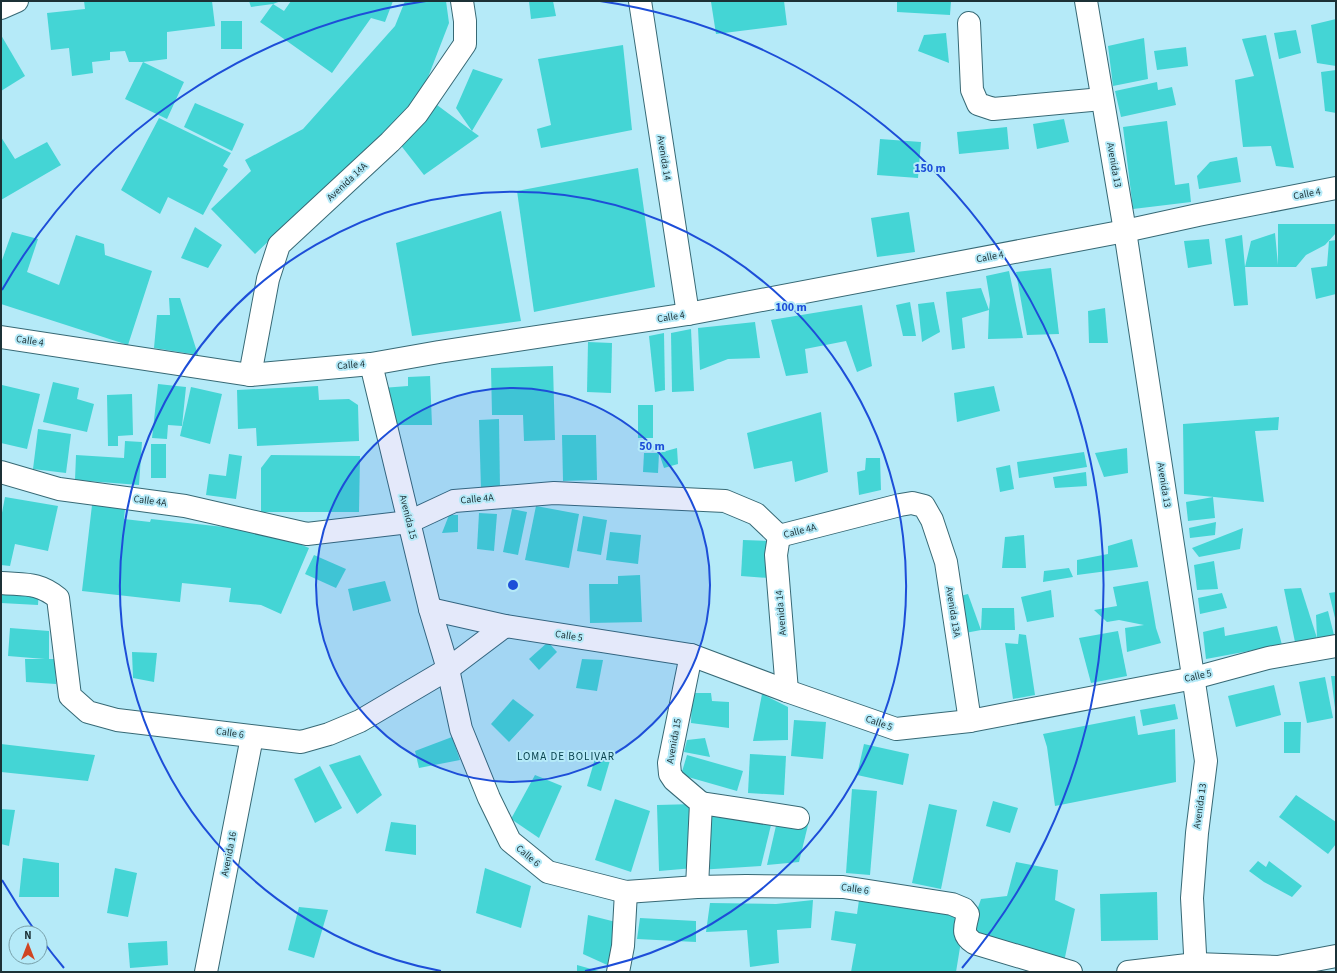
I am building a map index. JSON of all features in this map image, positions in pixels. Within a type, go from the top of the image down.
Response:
[{"type":"street","points":[[1,8],[17,1]]},
{"type":"street","name":"Avenida 14A","points":[[250,375],[268,279],[279,245],[390,142],[417,114],[465,44],[465,21],[462,1]]},
{"type":"street","name":"Avenida 14","points":[[640,1],[688,314]]},
{"type":"street","name":"Avenida 13","points":[[1086,1],[1125,231],[1206,762],[1197,833],[1192,898],[1196,968]]},
{"type":"street","points":[[969,23],[972,90],[978,104],[993,109],[1102,99]]},
{"type":"street","name":"Calle 4","points":[[1,337],[250,375],[371,364],[439,352],[688,314],[1125,231],[1336,188]]},
{"type":"street","name":"Avenida 15","points":[[371,364],[430,609],[448,669]]},
{"type":"street","name":"Calle 4A","points":[[1,472],[59,489],[185,506],[307,534],[409,522],[454,501],[554,493],[725,501],[756,514],[778,536],[900,505],[912,503],[924,506]]},
{"type":"street","name":"Avenida 13A","points":[[924,506],[932,520],[946,562],[970,721]]},
{"type":"street","name":"Avenida 14","points":[[778,536],[776,555],[787,691]]},
{"type":"street","name":"Calle 6","points":[[1,583],[37,585],[47,589],[58,598],[70,696],[88,712],[117,720],[301,742],[329,734],[360,721],[448,669],[461,729],[489,798],[510,841],[548,872],[626,892],[697,887],[843,887],[952,904],[964,909],[968,914],[964,930],[967,938],[974,943],[1071,972]]},
{"type":"street","name":"Calle 5","points":[[430,609],[506,626],[691,654],[787,691],[896,729],[970,721],[1194,678],[1268,658],[1336,646]]},
{"type":"street","points":[[448,669],[506,626]]},
{"type":"street","name":"Avenida 15","points":[[691,654],[669,763],[670,774],[674,780],[701,803]]},
{"type":"street","name":"Avenida 16","points":[[206,972],[252,737]]},
{"type":"street","points":[[697,887],[701,803],[798,818]]},
{"type":"street","points":[[618,972],[622,946],[626,892]]},
{"type":"street","points":[[1128,972],[1196,968],[1278,967],[1336,956]]},
{"type":"building","points":[[84,1],[212,1],[215,26],[167,32],[167,59],[129,62],[125,51],[110,52],[110,60],[92,62],[93,73],[72,76],[69,48],[51,50],[47,13],[85,9]]},
{"type":"building","points":[[249,1],[281,1],[273,4],[251,7]]},
{"type":"building","points":[[291,1],[393,1],[385,22],[371,18],[332,73],[260,22],[273,4],[284,11]]},
{"type":"building","points":[[405,1],[446,1],[449,23],[420,98],[255,254],[211,209],[251,171],[245,160],[303,129],[395,26]]},
{"type":"building","points":[[529,1],[553,1],[556,16],[531,19]]},
{"type":"building","points":[[784,1],[787,25],[716,34],[711,2]]},
{"type":"building","points":[[897,1],[951,1],[950,15],[897,12]]},
{"type":"building","points":[[1336,19],[1336,66],[1317,63],[1311,25]]},
{"type":"building","points":[[221,21],[242,21],[242,49],[221,49]]},
{"type":"building","points":[[1296,30],[1301,53],[1279,59],[1274,33]]},
{"type":"building","points":[[946,33],[949,63],[918,51],[924,35]]},
{"type":"building","points":[[1,35],[25,76],[1,91]]},
{"type":"building","points":[[1266,35],[1294,168],[1276,166],[1271,146],[1243,147],[1235,80],[1254,76],[1242,39]]},
{"type":"building","points":[[1144,38],[1148,79],[1113,86],[1108,46]]},
{"type":"building","points":[[623,45],[632,130],[541,148],[537,129],[551,125],[538,59]]},
{"type":"building","points":[[1186,47],[1188,66],[1157,70],[1154,51]]},
{"type":"building","points":[[143,62],[184,82],[167,119],[125,99]]},
{"type":"building","points":[[473,69],[503,79],[472,131],[456,108]]},
{"type":"building","points":[[1336,70],[1336,113],[1325,111],[1321,72]]},
{"type":"building","points":[[1157,82],[1158,90],[1172,87],[1176,105],[1121,117],[1115,91]]},
{"type":"building","points":[[195,103],[244,124],[232,151],[184,127]]},
{"type":"building","points":[[437,105],[479,136],[424,175],[399,143]]},
{"type":"building","points":[[159,118],[231,153],[223,166],[228,169],[203,215],[168,197],[160,214],[121,190]]},
{"type":"building","points":[[1064,119],[1069,142],[1037,149],[1033,124]]},
{"type":"building","points":[[1167,121],[1175,185],[1189,183],[1191,202],[1133,209],[1123,127]]},
{"type":"building","points":[[1007,127],[1009,149],[959,154],[957,132]]},
{"type":"building","points":[[1,137],[15,159],[47,142],[61,165],[1,200]]},
{"type":"building","points":[[880,139],[921,142],[918,178],[877,175]]},
{"type":"building","points":[[1237,157],[1241,182],[1199,189],[1197,176],[1210,162]]},
{"type":"building","points":[[638,168],[655,287],[534,312],[517,191]]},
{"type":"building","points":[[501,211],[521,321],[412,336],[396,243]]},
{"type":"building","points":[[909,212],[915,252],[877,257],[871,218]]},
{"type":"building","points":[[1278,224],[1336,224],[1336,233],[1325,245],[1306,255],[1296,267],[1245,267],[1251,241],[1275,233],[1278,265]]},
{"type":"building","points":[[195,227],[222,245],[208,268],[181,258]]},
{"type":"building","points":[[12,232],[38,239],[27,272],[59,285],[76,235],[104,244],[105,255],[152,271],[128,345],[1,304],[1,263]]},
{"type":"building","points":[[1242,235],[1248,305],[1234,306],[1225,239]]},
{"type":"building","points":[[1209,239],[1212,264],[1188,268],[1184,241]]},
{"type":"building","points":[[1336,240],[1336,294],[1316,299],[1311,268],[1327,266],[1329,241]]},
{"type":"building","points":[[1051,268],[1059,334],[1027,335],[1016,272]]},
{"type":"building","points":[[1009,271],[1023,338],[988,339],[990,300],[986,276]]},
{"type":"building","points":[[981,288],[989,310],[962,318],[965,348],[952,350],[946,292]]},
{"type":"building","points":[[169,298],[180,298],[198,355],[154,348],[157,315],[170,315]]},
{"type":"building","points":[[910,302],[916,336],[903,336],[896,305]]},
{"type":"building","points":[[934,302],[940,332],[922,342],[918,304]]},
{"type":"building","points":[[862,305],[872,366],[857,372],[846,341],[805,349],[808,373],[786,376],[771,320]]},
{"type":"building","points":[[1105,308],[1108,343],[1089,343],[1088,311]]},
{"type":"building","points":[[755,322],[760,358],[728,359],[700,370],[698,328]]},
{"type":"building","points":[[691,329],[694,391],[672,392],[671,333]]},
{"type":"building","points":[[664,333],[665,390],[655,392],[649,336]]},
{"type":"building","points":[[588,342],[612,343],[611,393],[587,392]]},
{"type":"building","points":[[553,366],[555,440],[524,441],[523,415],[492,415],[491,368]]},
{"type":"building","points":[[430,376],[432,425],[389,425],[382,388],[408,386],[408,377]]},
{"type":"building","points":[[53,382],[79,388],[77,399],[94,404],[87,432],[43,422]]},
{"type":"building","points":[[158,384],[186,387],[182,426],[168,425],[167,439],[152,438]]},
{"type":"building","points":[[2,385],[40,394],[27,449],[1,443]]},
{"type":"building","points":[[318,386],[319,400],[349,399],[358,405],[359,441],[257,446],[256,428],[238,429],[237,390]]},
{"type":"building","points":[[994,386],[1000,411],[957,422],[954,393]]},
{"type":"building","points":[[191,387],[222,394],[210,444],[180,436]]},
{"type":"building","points":[[132,394],[133,435],[118,436],[118,446],[108,446],[107,395]]},
{"type":"building","points":[[638,405],[653,405],[653,438],[638,438]]},
{"type":"building","points":[[821,412],[828,472],[795,482],[792,461],[754,469],[747,433]]},
{"type":"building","points":[[1279,417],[1278,430],[1255,431],[1264,502],[1184,494],[1183,424]]},
{"type":"building","points":[[499,419],[500,489],[481,490],[479,420]]},
{"type":"building","points":[[38,429],[71,434],[66,473],[33,469]]},
{"type":"building","points":[[562,435],[596,435],[597,480],[563,481]]},
{"type":"building","points":[[125,441],[142,442],[139,485],[75,480],[76,455],[124,458]]},
{"type":"building","points":[[151,444],[166,444],[166,478],[151,478]]},
{"type":"building","points":[[677,448],[678,464],[664,468],[659,453]]},
{"type":"building","points":[[1127,448],[1128,473],[1104,477],[1095,453]]},
{"type":"building","points":[[1084,452],[1087,467],[1019,478],[1017,462]]},
{"type":"building","points":[[644,453],[659,453],[658,473],[643,472]]},
{"type":"building","points":[[229,454],[242,456],[236,499],[206,495],[209,474],[226,476]]},
{"type":"building","points":[[271,455],[360,456],[359,512],[261,512],[261,468]]},
{"type":"building","points":[[866,458],[880,458],[881,490],[859,495],[857,472],[865,470]]},
{"type":"building","points":[[1010,465],[1014,489],[1000,492],[996,468]]},
{"type":"building","points":[[1086,472],[1087,486],[1055,488],[1053,477]]},
{"type":"building","points":[[5,497],[58,506],[48,551],[15,544],[10,566],[1,565],[1,518]]},
{"type":"building","points":[[1213,497],[1215,518],[1188,521],[1186,502]]},
{"type":"building","points":[[92,505],[125,509],[124,519],[150,522],[151,519],[271,532],[309,548],[281,614],[261,605],[229,602],[231,588],[182,583],[180,602],[82,591]]},
{"type":"building","points":[[536,506],[579,514],[569,568],[525,560]]},
{"type":"building","points":[[512,509],[527,512],[518,555],[503,552]]},
{"type":"building","points":[[479,513],[497,514],[494,551],[477,549]]},
{"type":"building","points":[[449,515],[458,515],[458,532],[442,533]]},
{"type":"building","points":[[583,516],[607,520],[601,555],[577,551]]},
{"type":"building","points":[[1216,522],[1215,535],[1190,538],[1189,528]]},
{"type":"building","points":[[1243,528],[1240,549],[1199,557],[1192,548]]},
{"type":"building","points":[[610,532],[641,535],[638,564],[606,560]]},
{"type":"building","points":[[1024,535],[1026,568],[1002,568],[1005,537]]},
{"type":"building","points":[[1132,539],[1138,567],[1077,575],[1077,560],[1108,554],[1108,546]]},
{"type":"building","points":[[743,540],[771,541],[769,578],[741,576]]},
{"type":"building","points":[[314,555],[346,569],[336,588],[305,574]]},
{"type":"building","points":[[1214,561],[1218,589],[1197,590],[1194,565]]},
{"type":"building","points":[[1069,568],[1073,577],[1043,582],[1044,571]]},
{"type":"building","points":[[640,575],[642,622],[590,623],[589,584],[618,584],[618,576]]},
{"type":"building","points":[[385,581],[391,601],[353,611],[348,589]]},
{"type":"building","points":[[1148,581],[1156,628],[1161,643],[1127,652],[1125,628],[1144,625],[1119,620],[1107,622],[1094,610],[1117,606],[1113,587]]},
{"type":"building","points":[[1,587],[39,588],[38,605],[1,603]]},
{"type":"building","points":[[1301,588],[1317,638],[1295,642],[1284,589]]},
{"type":"building","points":[[1051,590],[1054,617],[1027,622],[1021,597]]},
{"type":"building","points":[[1336,592],[1336,618],[1335,618],[1329,593]]},
{"type":"building","points":[[1222,593],[1227,608],[1200,614],[1198,598]]},
{"type":"building","points":[[968,594],[981,630],[960,634],[956,597]]},
{"type":"building","points":[[982,608],[1014,608],[1015,630],[981,630]]},
{"type":"building","points":[[1328,611],[1334,635],[1317,638],[1316,615]]},
{"type":"building","points":[[1277,626],[1282,645],[1206,659],[1203,632],[1224,627],[1225,636]]},
{"type":"building","points":[[10,628],[49,631],[49,659],[55,659],[56,684],[26,682],[25,659],[45,659],[8,656]]},
{"type":"building","points":[[1118,631],[1127,676],[1091,683],[1079,638]]},
{"type":"building","points":[[1019,634],[1026,635],[1035,695],[1013,699],[1005,643],[1018,644]]},
{"type":"building","points":[[548,642],[557,652],[539,670],[529,659]]},
{"type":"building","points":[[132,652],[157,653],[154,682],[133,678]]},
{"type":"building","points":[[582,659],[603,660],[597,691],[576,688]]},
{"type":"building","points":[[1331,676],[1336,676],[1336,708],[1335,708]]},
{"type":"building","points":[[1325,677],[1333,718],[1307,723],[1299,682]]},
{"type":"building","points":[[1274,685],[1281,715],[1236,727],[1228,696]]},
{"type":"building","points":[[692,693],[711,693],[712,701],[729,702],[729,728],[691,723]]},
{"type":"building","points":[[762,694],[788,707],[788,740],[753,741]]},
{"type":"building","points":[[513,699],[534,715],[509,742],[491,724]]},
{"type":"building","points":[[1175,704],[1178,719],[1143,726],[1140,710]]},
{"type":"building","points":[[1135,716],[1138,735],[1175,729],[1176,782],[1055,806],[1047,747],[1043,734]]},
{"type":"building","points":[[794,720],[826,722],[823,759],[791,756]]},
{"type":"building","points":[[1284,722],[1301,722],[1300,753],[1284,753]]},
{"type":"building","points":[[452,737],[460,760],[419,768],[415,751]]},
{"type":"building","points":[[705,738],[710,757],[684,752],[687,740]]},
{"type":"building","points":[[1,744],[95,755],[88,781],[1,772]]},
{"type":"building","points":[[864,744],[909,754],[903,785],[857,775]]},
{"type":"building","points":[[597,752],[611,757],[601,791],[587,786]]},
{"type":"building","points":[[750,754],[786,756],[784,795],[748,793]]},
{"type":"building","points":[[360,755],[382,795],[357,814],[329,765]]},
{"type":"building","points":[[687,755],[743,771],[737,791],[681,775]]},
{"type":"building","points":[[320,766],[342,808],[315,823],[294,779]]},
{"type":"building","points":[[535,775],[562,786],[539,838],[511,819]]},
{"type":"building","points":[[852,789],[877,791],[870,875],[846,873]]},
{"type":"building","points":[[1296,795],[1336,822],[1336,844],[1328,854],[1279,817]]},
{"type":"building","points":[[615,799],[650,811],[631,872],[595,860]]},
{"type":"building","points":[[993,801],[1018,808],[1010,833],[986,826]]},
{"type":"building","points":[[695,804],[694,868],[659,871],[657,805]]},
{"type":"building","points":[[929,804],[957,810],[941,889],[912,883]]},
{"type":"building","points":[[703,808],[773,817],[761,866],[698,870]]},
{"type":"building","points":[[1,809],[15,810],[9,846],[1,844]]},
{"type":"building","points":[[778,817],[809,821],[799,862],[767,865]]},
{"type":"building","points":[[391,822],[416,825],[416,855],[385,851]]},
{"type":"building","points":[[23,858],[59,863],[59,897],[19,897]]},
{"type":"building","points":[[1258,861],[1266,867],[1269,861],[1302,886],[1292,897],[1264,882],[1249,871]]},
{"type":"building","points":[[1016,862],[1058,870],[1055,900],[1075,909],[1064,962],[968,936],[981,899],[1007,896]]},
{"type":"building","points":[[115,868],[137,873],[128,917],[107,913]]},
{"type":"building","points":[[485,868],[531,886],[521,928],[476,913]]},
{"type":"building","points":[[1157,892],[1158,940],[1101,941],[1100,894]]},
{"type":"building","points":[[813,900],[811,928],[777,930],[779,963],[750,967],[747,930],[706,932],[710,903],[776,904]]},
{"type":"building","points":[[859,900],[965,917],[956,972],[851,972],[856,944],[831,940],[835,911],[857,914]]},
{"type":"building","points":[[299,907],[328,910],[314,958],[288,950]]},
{"type":"building","points":[[588,915],[620,923],[616,969],[583,954]]},
{"type":"building","points":[[640,918],[696,921],[696,942],[637,939]]},
{"type":"building","points":[[167,941],[168,965],[130,968],[128,943]]},
{"type":"building","points":[[577,965],[602,972],[577,972]]},
{"type":"district","name":"LOMA DE BOLIVAR","points":[[566,756]]}]
